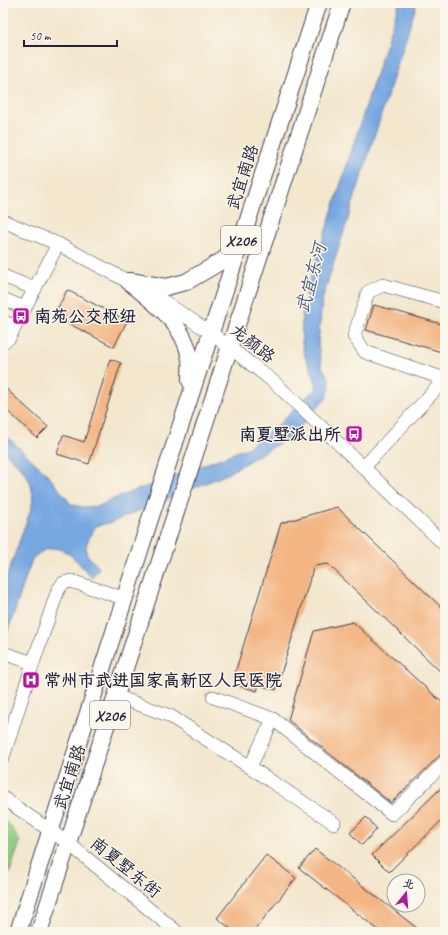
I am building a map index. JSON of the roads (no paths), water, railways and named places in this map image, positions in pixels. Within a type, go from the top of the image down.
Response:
[{"type":"main road","name":"武宜南路","points":[[18,932],[126,599],[150,519],[319,3]]},
{"type":"main road","name":"X206","points":[[229,347],[342,3]]},
{"type":"main road","points":[[128,281],[166,287],[186,282],[225,259],[244,231]]},
{"type":"main road","points":[[128,281],[163,309],[182,334],[190,359],[190,396]]},
{"type":"main road","name":"武宜南路","points":[[40,932],[229,347]]},
{"type":"street","name":"龙颜路","points":[[3,221],[58,244],[128,281],[154,295],[211,333],[274,382],[445,544]]},
{"type":"street","points":[[3,342],[9,338],[9,324],[25,308],[58,244]]},
{"type":"street","points":[[3,276],[35,289]]},
{"type":"street","points":[[364,467],[445,379],[365,352],[354,336],[368,292],[383,285],[445,302]]},
{"type":"street","points":[[3,299],[25,308]]},
{"type":"street","points":[[3,757],[58,590],[63,583],[70,581],[126,599]]},
{"type":"street","points":[[3,653],[33,663]]},
{"type":"street","points":[[116,696],[170,716],[334,823]]},
{"type":"street","points":[[213,697],[273,719],[392,814],[445,762]]},
{"type":"street","points":[[250,767],[273,719]]},
{"type":"street","name":"南夏墅东街","points":[[3,798],[68,843],[177,932]]},
{"type":"water","name":"武宜东河","points":[[399,3],[417,3],[322,300],[318,344],[322,367],[329,378],[330,388],[327,396],[293,435],[225,475],[112,522],[96,526],[88,541],[86,549],[88,556],[99,568],[92,578],[72,556],[58,548],[50,548],[32,559],[3,646],[3,587],[32,506],[33,496],[32,488],[26,474],[3,451],[3,433],[46,473],[71,504],[82,507],[99,506],[116,498],[247,448],[278,425],[316,388],[315,379],[305,358],[302,346],[302,315],[306,292]]},
{"type":"place","name":"南苑公交枢纽","points":[[21,316]]},
{"type":"place","name":"南夏墅派出所","points":[[354,434]]},
{"type":"place","name":"常州市武进国家高新区人民医院","points":[[31,680]]}]
